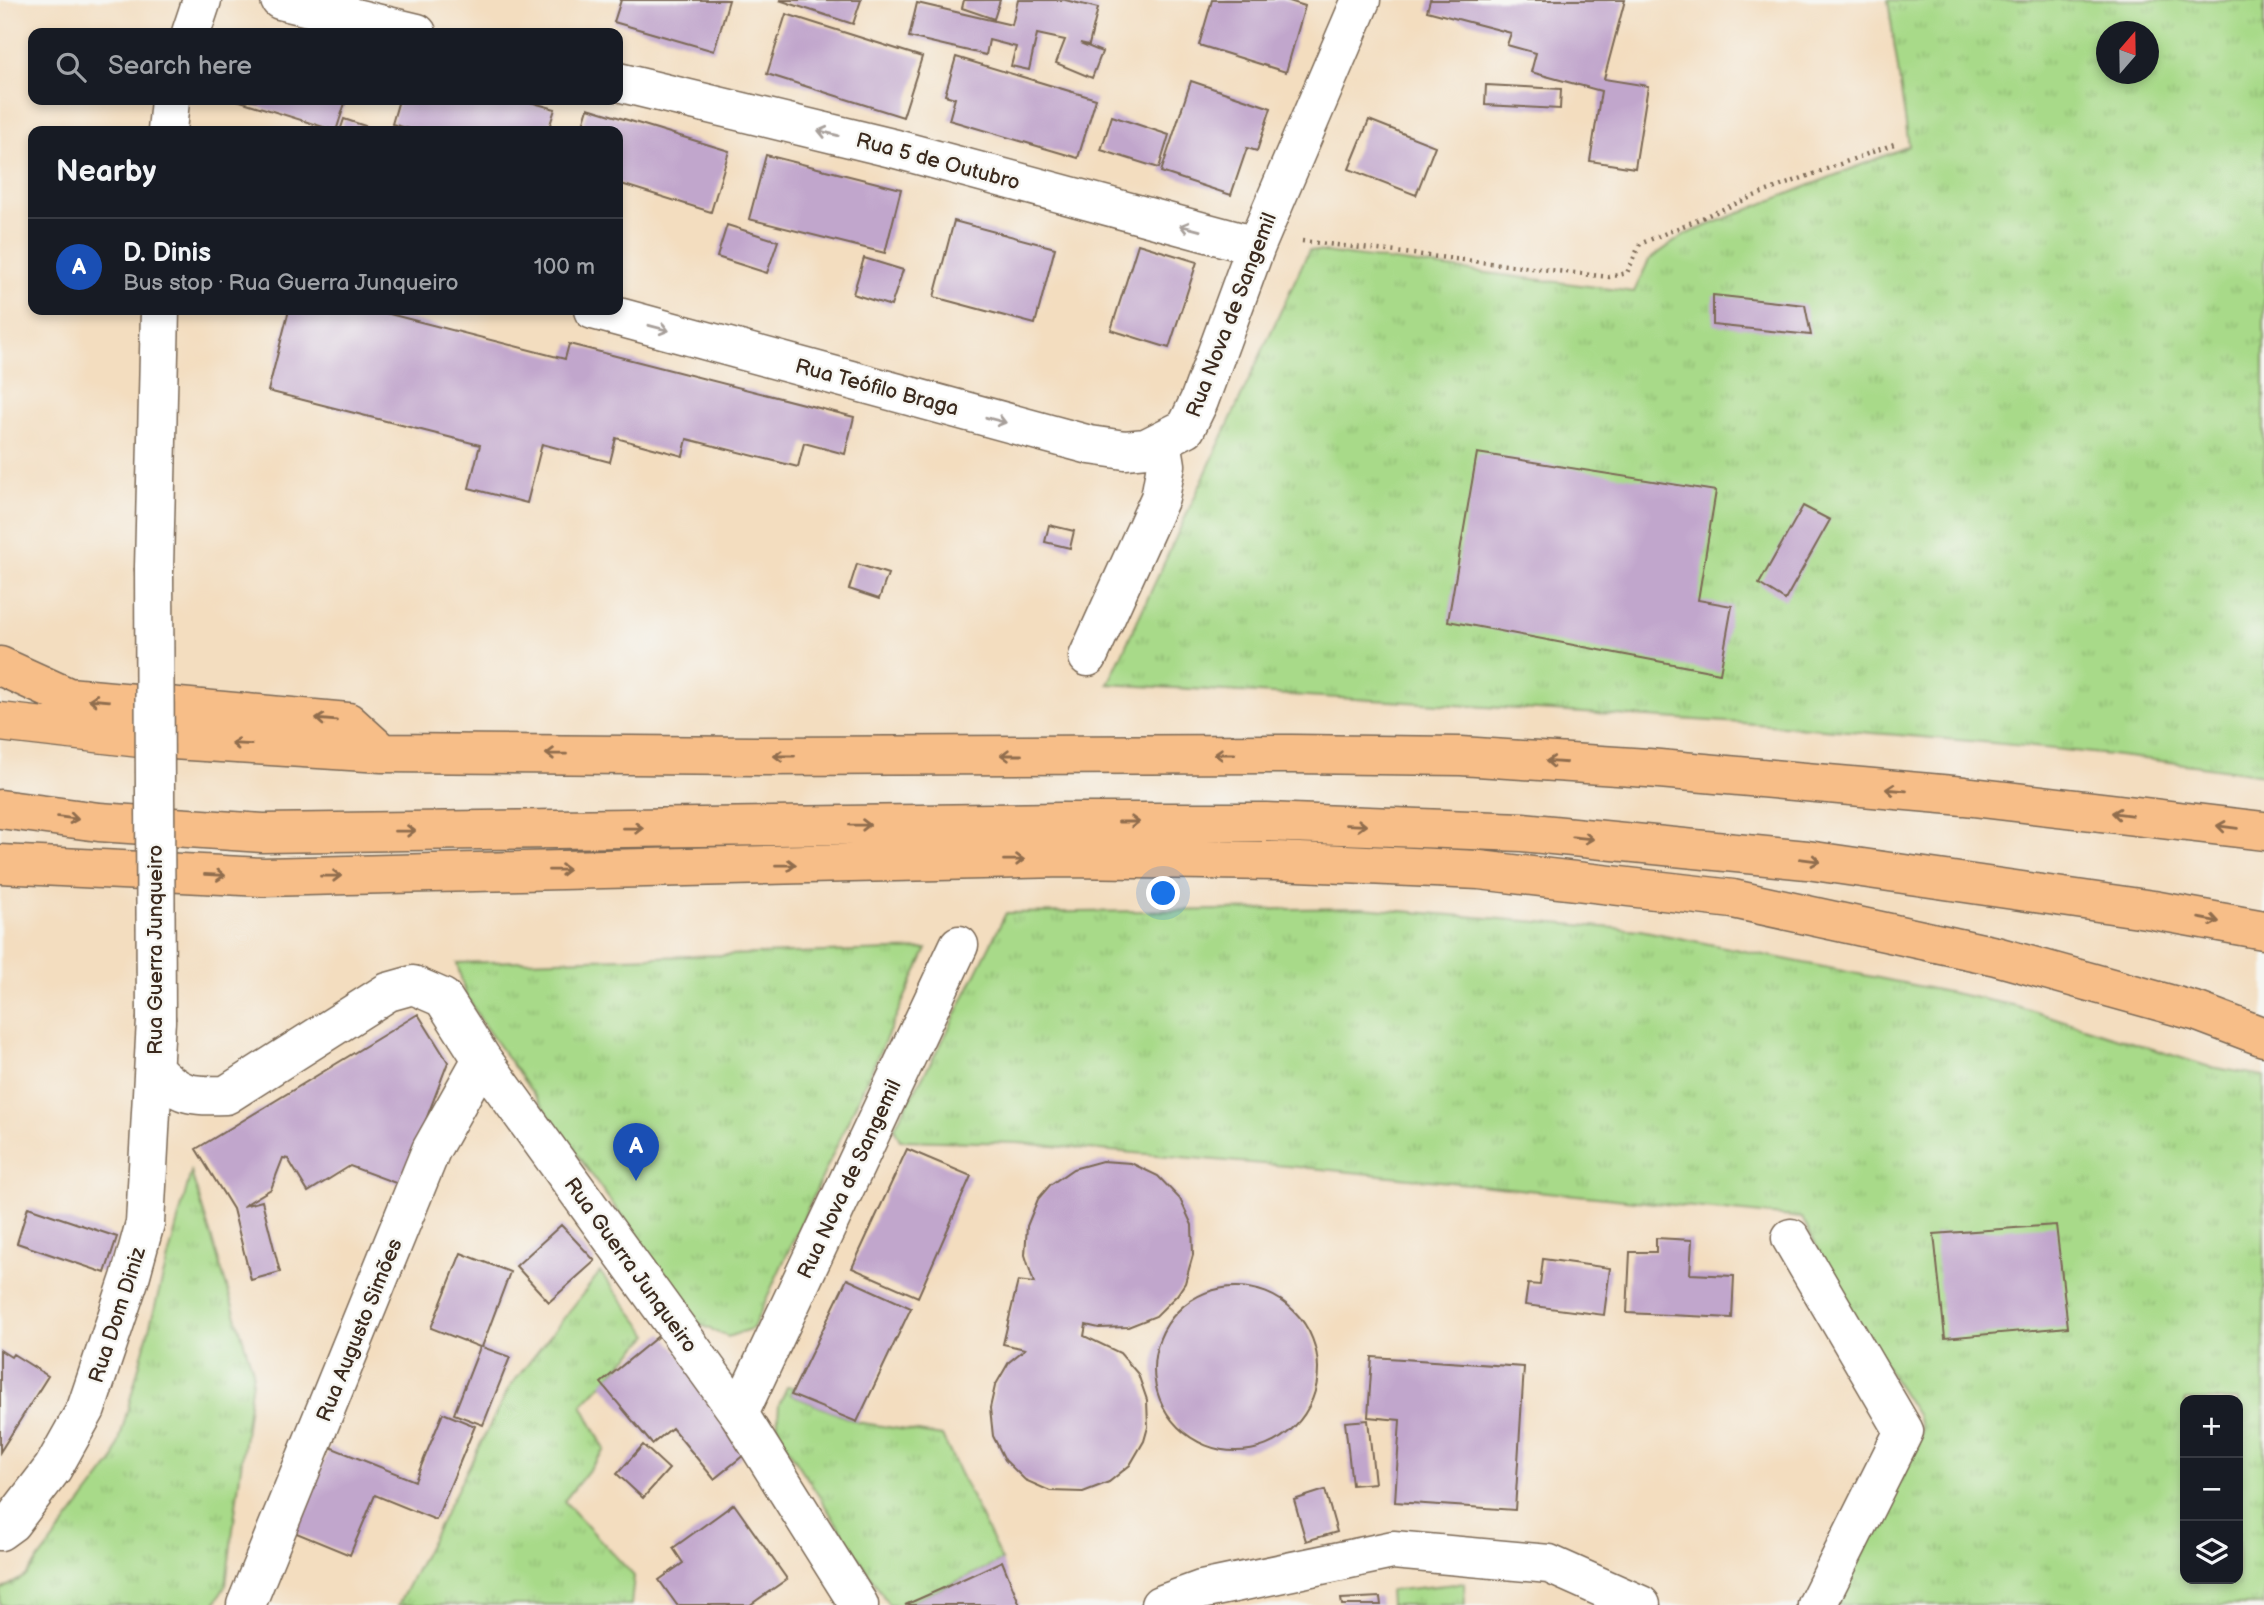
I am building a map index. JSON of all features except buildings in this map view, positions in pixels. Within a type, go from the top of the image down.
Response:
[{"type":"highway","points":[[0,666],[68,697],[348,722],[382,752]]},
{"type":"highway","points":[[0,722],[140,738],[382,752],[759,756],[1461,756],[1648,768],[1964,796],[2264,831]]},
{"type":"highway","points":[[0,809],[99,822],[263,832],[1198,822],[1522,832],[1807,860],[2140,908],[2264,930]]},
{"type":"highway","points":[[0,864],[263,877],[1065,858],[1276,861],[1479,870],[1733,899],[1996,956],[2198,1012],[2264,1037]]},
{"type":"street","points":[[193,28],[202,0]]},
{"type":"street","points":[[279,0],[396,28]]},
{"type":"street","name":"Rua Nova de Sangemil","points":[[1162,440],[1186,428],[1199,401],[1260,237],[1361,0]]},
{"type":"street","name":"Rua 5 de Outubro","points":[[623,83],[1260,237]]},
{"type":"street","points":[[167,126],[170,105]]},
{"type":"street","name":"Rua Guerra Junqueiro","points":[[160,315],[154,568],[155,1070],[172,1088],[199,1096],[226,1095],[388,992],[413,985],[443,998],[482,1059],[739,1414],[859,1605]]},
{"type":"street","name":"Rua Teófilo Braga","points":[[611,315],[1090,445],[1125,450],[1146,448],[1162,440]]},
{"type":"street","points":[[1088,657],[1160,498],[1166,465],[1162,440]]},
{"type":"street","name":"Rua Nova de Sangemil","points":[[739,1414],[959,945]]},
{"type":"street","name":"Rua Augusto Simões","points":[[246,1605],[431,1150],[482,1059]]},
{"type":"street","name":"Rua Dom Diniz","points":[[0,1531],[11,1523],[52,1468],[86,1409],[130,1278],[145,1223],[155,1070]]},
{"type":"street","points":[[1791,1238],[1904,1431],[1817,1605]]},
{"type":"street","points":[[1160,1605],[1201,1590],[1393,1550],[1549,1564],[1641,1605]]},
{"type":"path","points":[[1260,237],[1609,277],[1627,273],[1640,244],[1754,196],[1894,144]]},
{"type":"green space","points":[[1888,0],[2264,0],[2264,775],[2004,744],[1873,733],[1108,684],[1309,250],[1634,292],[1649,260],[1684,235],[1909,146]]},
{"type":"green space","points":[[1362,908],[1640,930],[2017,1006],[2210,1067],[2264,1076],[2264,1605],[1836,1605],[1918,1447],[1921,1430],[1917,1415],[1847,1306],[1802,1218],[1321,1169],[1018,1143],[900,1140],[894,1128],[941,1044],[1006,913]]},
{"type":"green space","points":[[927,949],[753,1328],[728,1337],[699,1324],[483,1024],[465,993],[457,963]]},
{"type":"green space","points":[[191,1172],[253,1371],[226,1585],[214,1605],[0,1605],[0,1590],[26,1576],[114,1460]]},
{"type":"green space","points":[[600,1272],[649,1335],[582,1405],[605,1450],[564,1501],[634,1576],[631,1605],[398,1605],[509,1388]]},
{"type":"green space","points":[[787,1387],[794,1387],[791,1395],[857,1422],[942,1436],[1002,1561],[905,1605],[889,1605],[777,1431],[779,1405]]},
{"type":"green space","points":[[1464,1583],[1465,1605],[1390,1605],[1389,1591]]},
{"type":"place","name":"D. Dinis","points":[[636,1181]]}]
